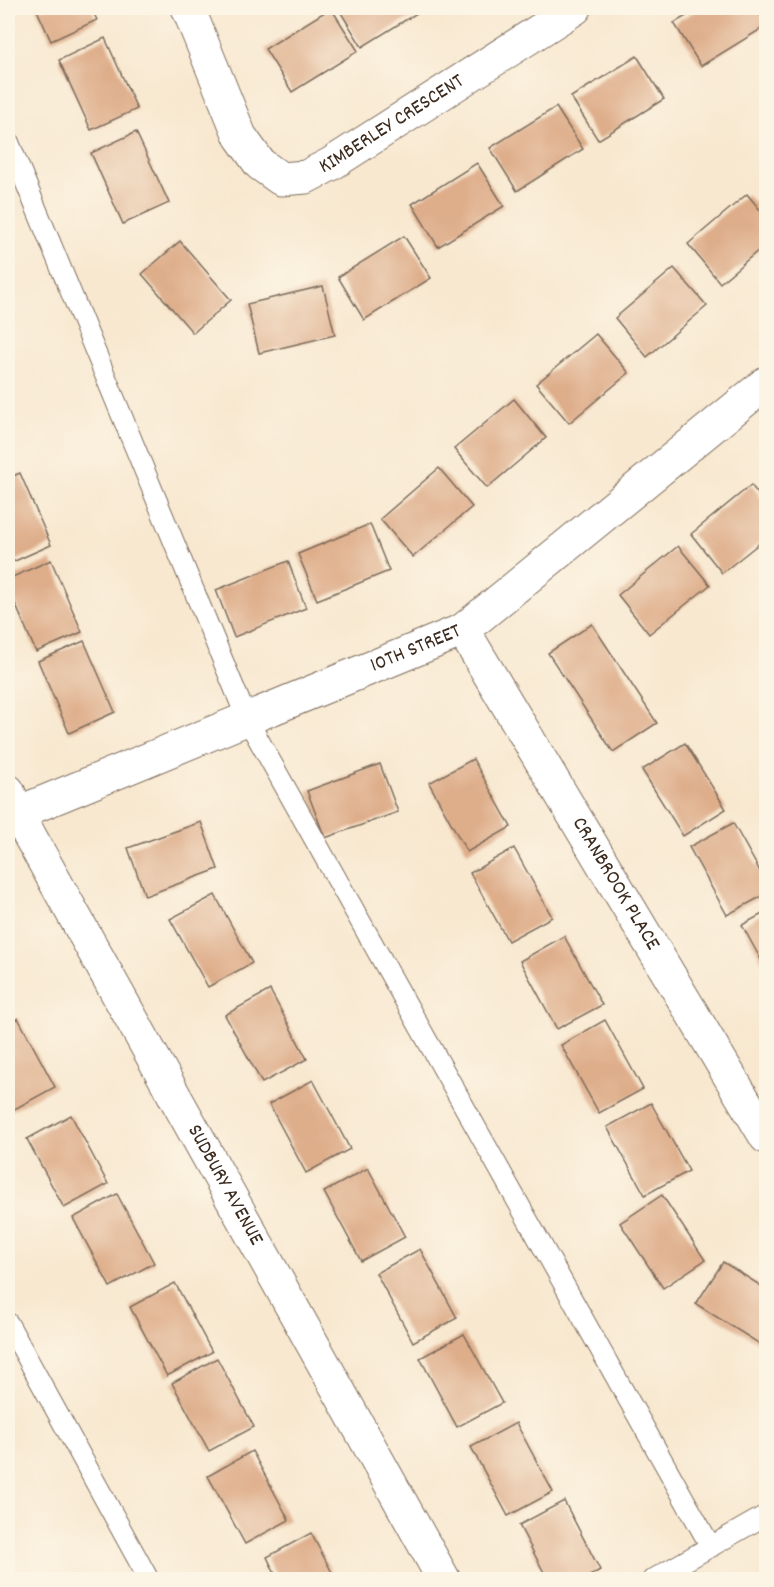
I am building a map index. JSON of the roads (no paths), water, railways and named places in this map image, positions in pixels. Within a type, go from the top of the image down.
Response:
[{"type":"street","name":"KIMBERLEY CRESCENT","points":[[188,8],[240,136],[260,164],[281,179],[306,177],[331,164],[575,8]]},
{"type":"street","name":"10TH STREET","points":[[11,807],[247,719],[463,630],[766,383]]},
{"type":"street","name":"CRANBROOK PLACE","points":[[463,630],[766,1137]]},
{"type":"street","name":"SUDBURY AVENUE","points":[[11,807],[444,1580]]},
{"type":"lane","points":[[8,140],[247,719],[711,1547]]},
{"type":"lane","points":[[8,1323],[149,1580]]},
{"type":"lane","points":[[652,1580],[766,1515]]}]
